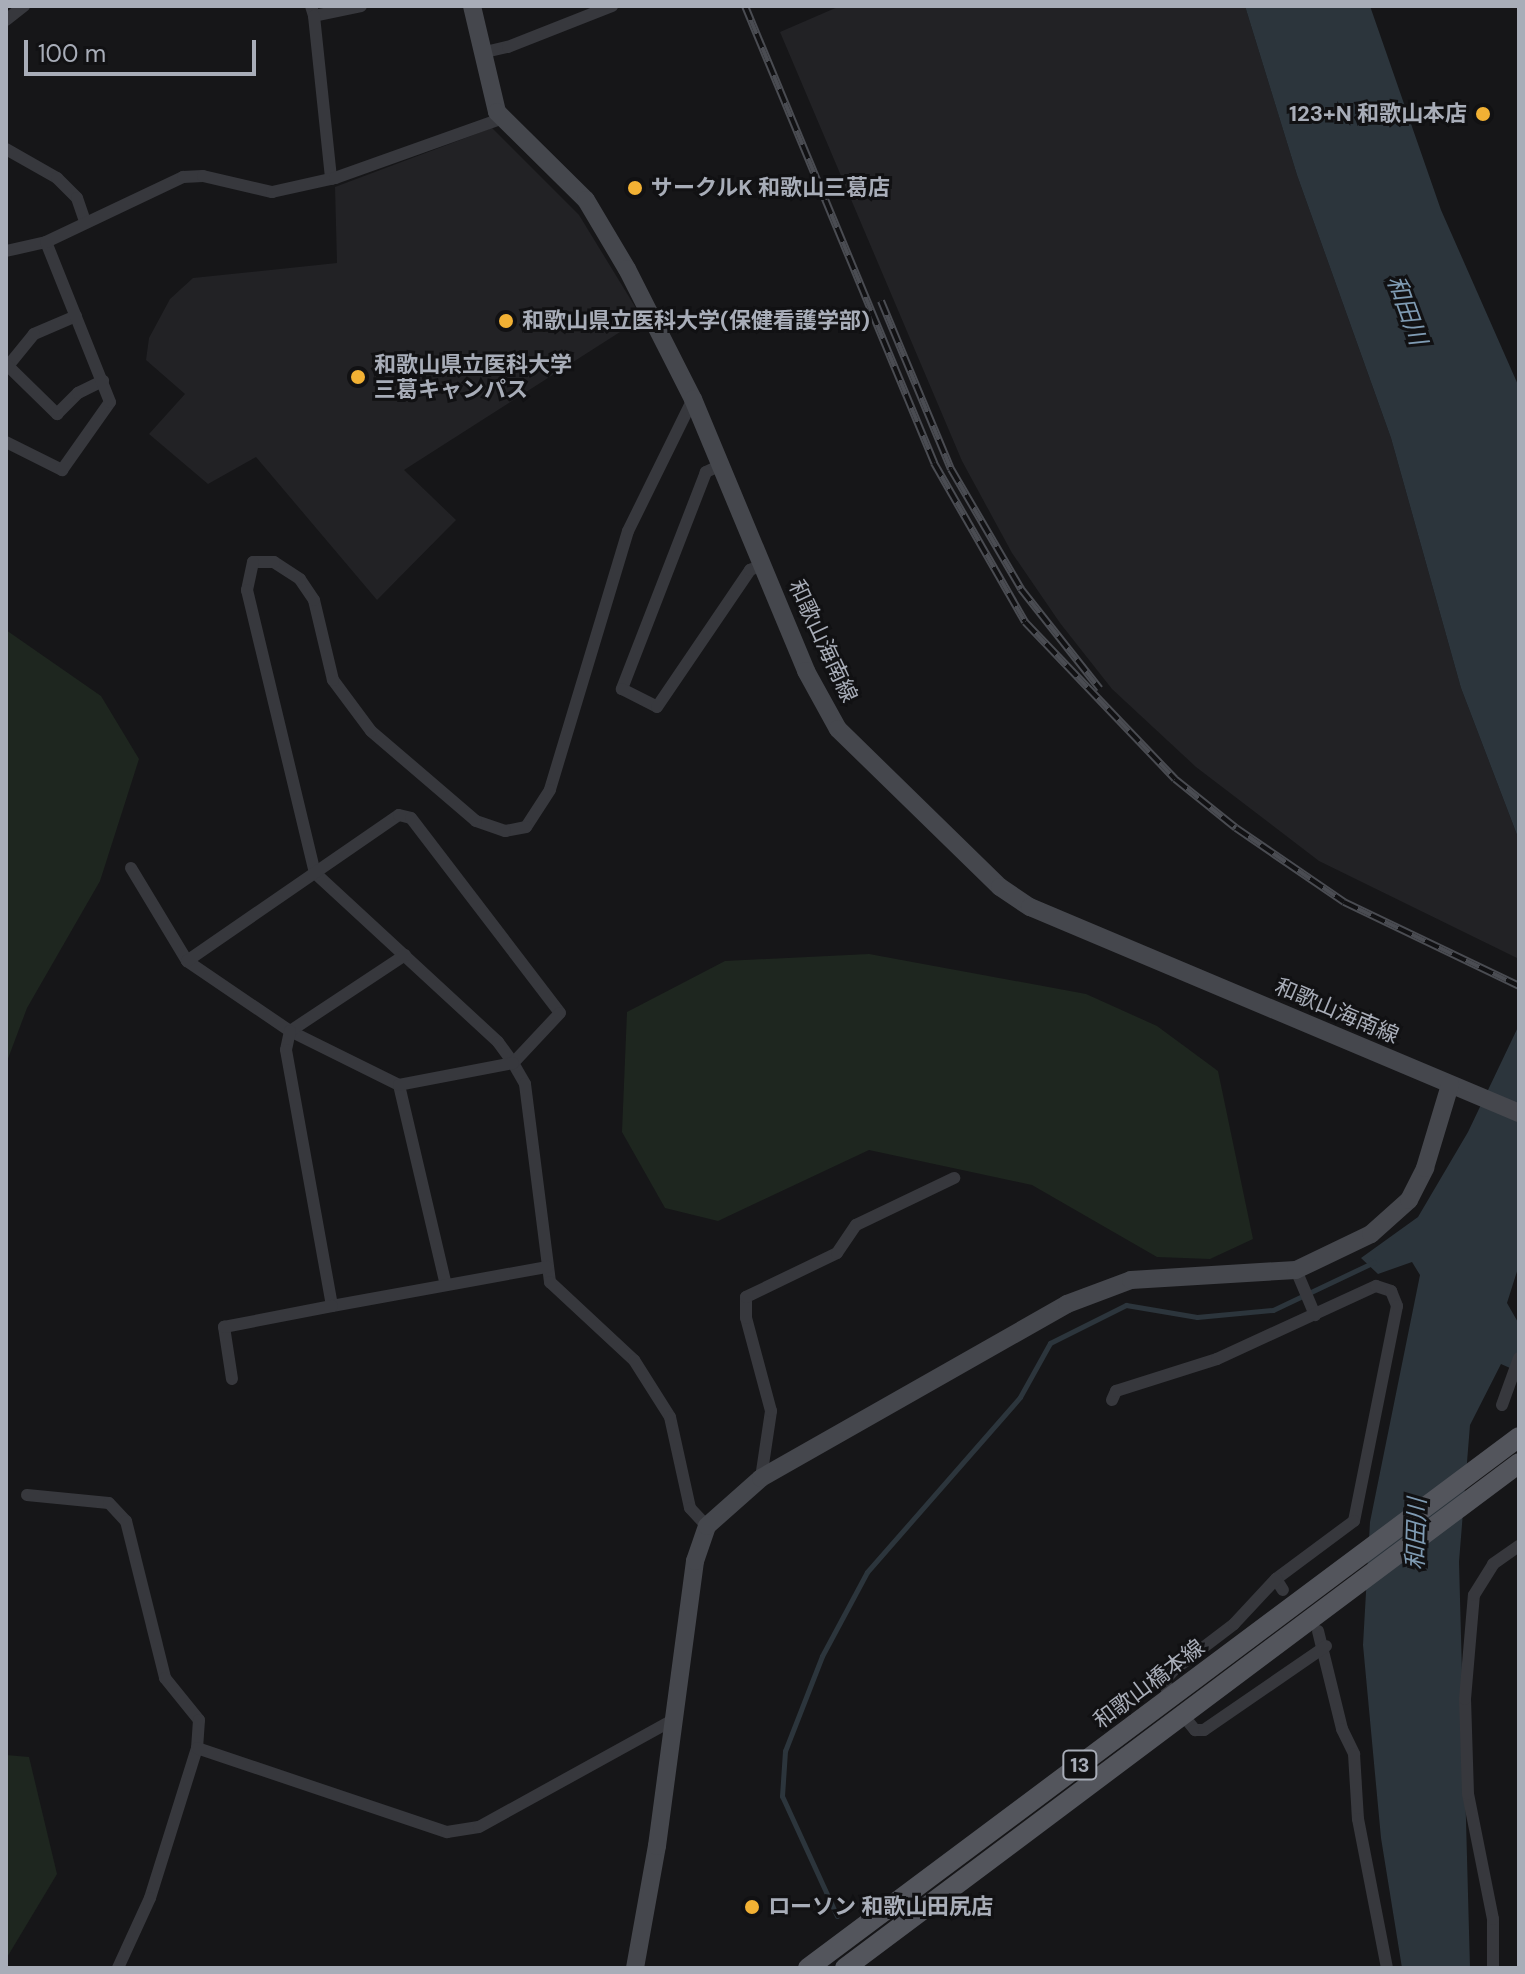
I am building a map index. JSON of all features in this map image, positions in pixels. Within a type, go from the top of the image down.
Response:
[{"type":"main road","name":"和歌山海南線","points":[[472,6],[481,53],[501,119],[586,200],[693,399],[806,671],[838,729],[1000,887],[1030,907],[1519,1113]]},
{"type":"main road","points":[[635,1968],[695,1561],[707,1526],[761,1478],[1067,1304],[1131,1280],[1300,1276],[1371,1234],[1409,1200],[1425,1168],[1450,1085]]},
{"type":"main road","name":"和歌山橋本線","points":[[808,1968],[1176,1706],[1352,1586],[1493,1482],[1512,1457]]},
{"type":"main road","name":"和歌山橋本線","points":[[845,1968],[1176,1706],[1352,1561],[1512,1457]]},
{"type":"street","points":[[6,20],[24,6]]},
{"type":"street","points":[[331,179],[312,11],[361,6]]},
{"type":"street","points":[[481,53],[508,47],[612,6]]},
{"type":"street","points":[[6,251],[46,242],[183,177],[272,192],[331,179],[501,119]]},
{"type":"street","points":[[6,149],[57,178],[77,198],[85,221]]},
{"type":"street","points":[[6,442],[62,470],[110,402],[46,242]]},
{"type":"street","points":[[76,316],[34,334],[8,366],[57,414],[78,393],[103,381]]},
{"type":"street","points":[[693,399],[628,531],[550,790],[526,827],[505,831],[476,821],[371,731],[333,680],[314,600],[300,579],[274,562],[253,562],[247,590],[315,873],[405,955],[513,1063],[525,1084],[550,1282],[568,1303],[634,1360],[670,1417],[690,1508],[707,1526]]},
{"type":"street","points":[[721,465],[706,472],[622,689],[657,707],[750,570],[762,565]]},
{"type":"street","points":[[131,868],[187,961],[290,1031],[399,1085],[513,1063],[560,1013],[411,818],[399,815],[187,961]]},
{"type":"street","points":[[332,1306],[286,1050],[290,1031],[405,955]]},
{"type":"street","points":[[399,1085],[446,1285]]},
{"type":"street","points":[[761,1478],[771,1411],[746,1297],[837,1253],[856,1225],[954,1178]]},
{"type":"street","points":[[232,1379],[224,1327],[547,1267]]},
{"type":"street","points":[[1300,1276],[1314,1309]]},
{"type":"street","points":[[1112,1400],[1116,1391],[1170,1377],[1314,1309],[1376,1286],[1391,1291],[1397,1306],[1354,1521],[1165,1680],[1176,1706],[1195,1730],[1204,1730],[1326,1646]]},
{"type":"street","points":[[1502,1405],[1519,1358]]},
{"type":"street","points":[[27,1495],[109,1503],[126,1521],[165,1678],[199,1720],[197,1748],[150,1898],[118,1968]]},
{"type":"street","points":[[1493,1968],[1493,1919],[1468,1794],[1465,1699],[1474,1595],[1493,1564],[1519,1546]]},
{"type":"street","points":[[1318,1631],[1326,1646],[1342,1729],[1354,1754],[1358,1819],[1387,1968]]},
{"type":"street","points":[[197,1748],[447,1832],[479,1827],[673,1720]]},
{"type":"shaded area","points":[[840,6],[1245,6],[1297,175],[1391,438],[1461,688],[1519,840],[1519,959],[1319,861],[1196,767],[1112,689],[1060,623],[1012,553],[962,461],[780,32]]},
{"type":"shaded area","name":"和歌山県立医科大学 三葛キャンパス","points":[[492,128],[579,215],[642,318],[404,470],[456,520],[377,600],[256,457],[208,484],[149,434],[185,394],[146,360],[149,338],[170,299],[193,278],[337,263],[335,187]]},
{"type":"shaded area","points":[[6,630],[101,696],[139,759],[100,881],[27,1008],[6,1064]]},
{"type":"shaded area","points":[[869,954],[1086,994],[1157,1026],[1218,1071],[1253,1239],[1210,1259],[1157,1257],[1032,1185],[869,1150],[718,1221],[665,1208],[622,1132],[627,1012],[725,961]]},
{"type":"shaded area","points":[[6,1755],[29,1757],[57,1874],[6,1959]]},
{"type":"water","name":"和田川","points":[[1245,6],[1370,6],[1441,210],[1519,387],[1519,840],[1461,688],[1391,438],[1297,175]]},
{"type":"water","name":"和田川","points":[[1519,1025],[1519,1265],[1507,1303],[1519,1324],[1519,1372],[1501,1364],[1470,1425],[1459,1562],[1470,1968],[1402,1968],[1381,1838],[1363,1645],[1370,1522],[1420,1275],[1412,1262],[1378,1274],[1361,1258],[1418,1217],[1468,1132]]},
{"type":"waterway","points":[[837,1916],[782,1796],[785,1751],[822,1656],[867,1572],[1020,1397],[1050,1343],[1126,1305],[1197,1317],[1273,1310],[1374,1262]]},
{"type":"railway","points":[[745,6],[934,463],[1025,622],[1175,779],[1236,828],[1344,902],[1519,986]]},
{"type":"railway","points":[[881,301],[951,469],[1021,589],[1100,689]]},
{"type":"place","name":"123+N 和歌山本店","points":[[1483,114]]},
{"type":"place","name":"サークルK 和歌山三葛店","points":[[635,188]]},
{"type":"place","name":"和歌山県立医科大学(保健看護学部)","points":[[506,321]]},
{"type":"place","name":"和歌山県立医科大学 三葛キャンパス","points":[[358,377]]},
{"type":"place","name":"ローソン 和歌山田尻店","points":[[752,1907]]}]
